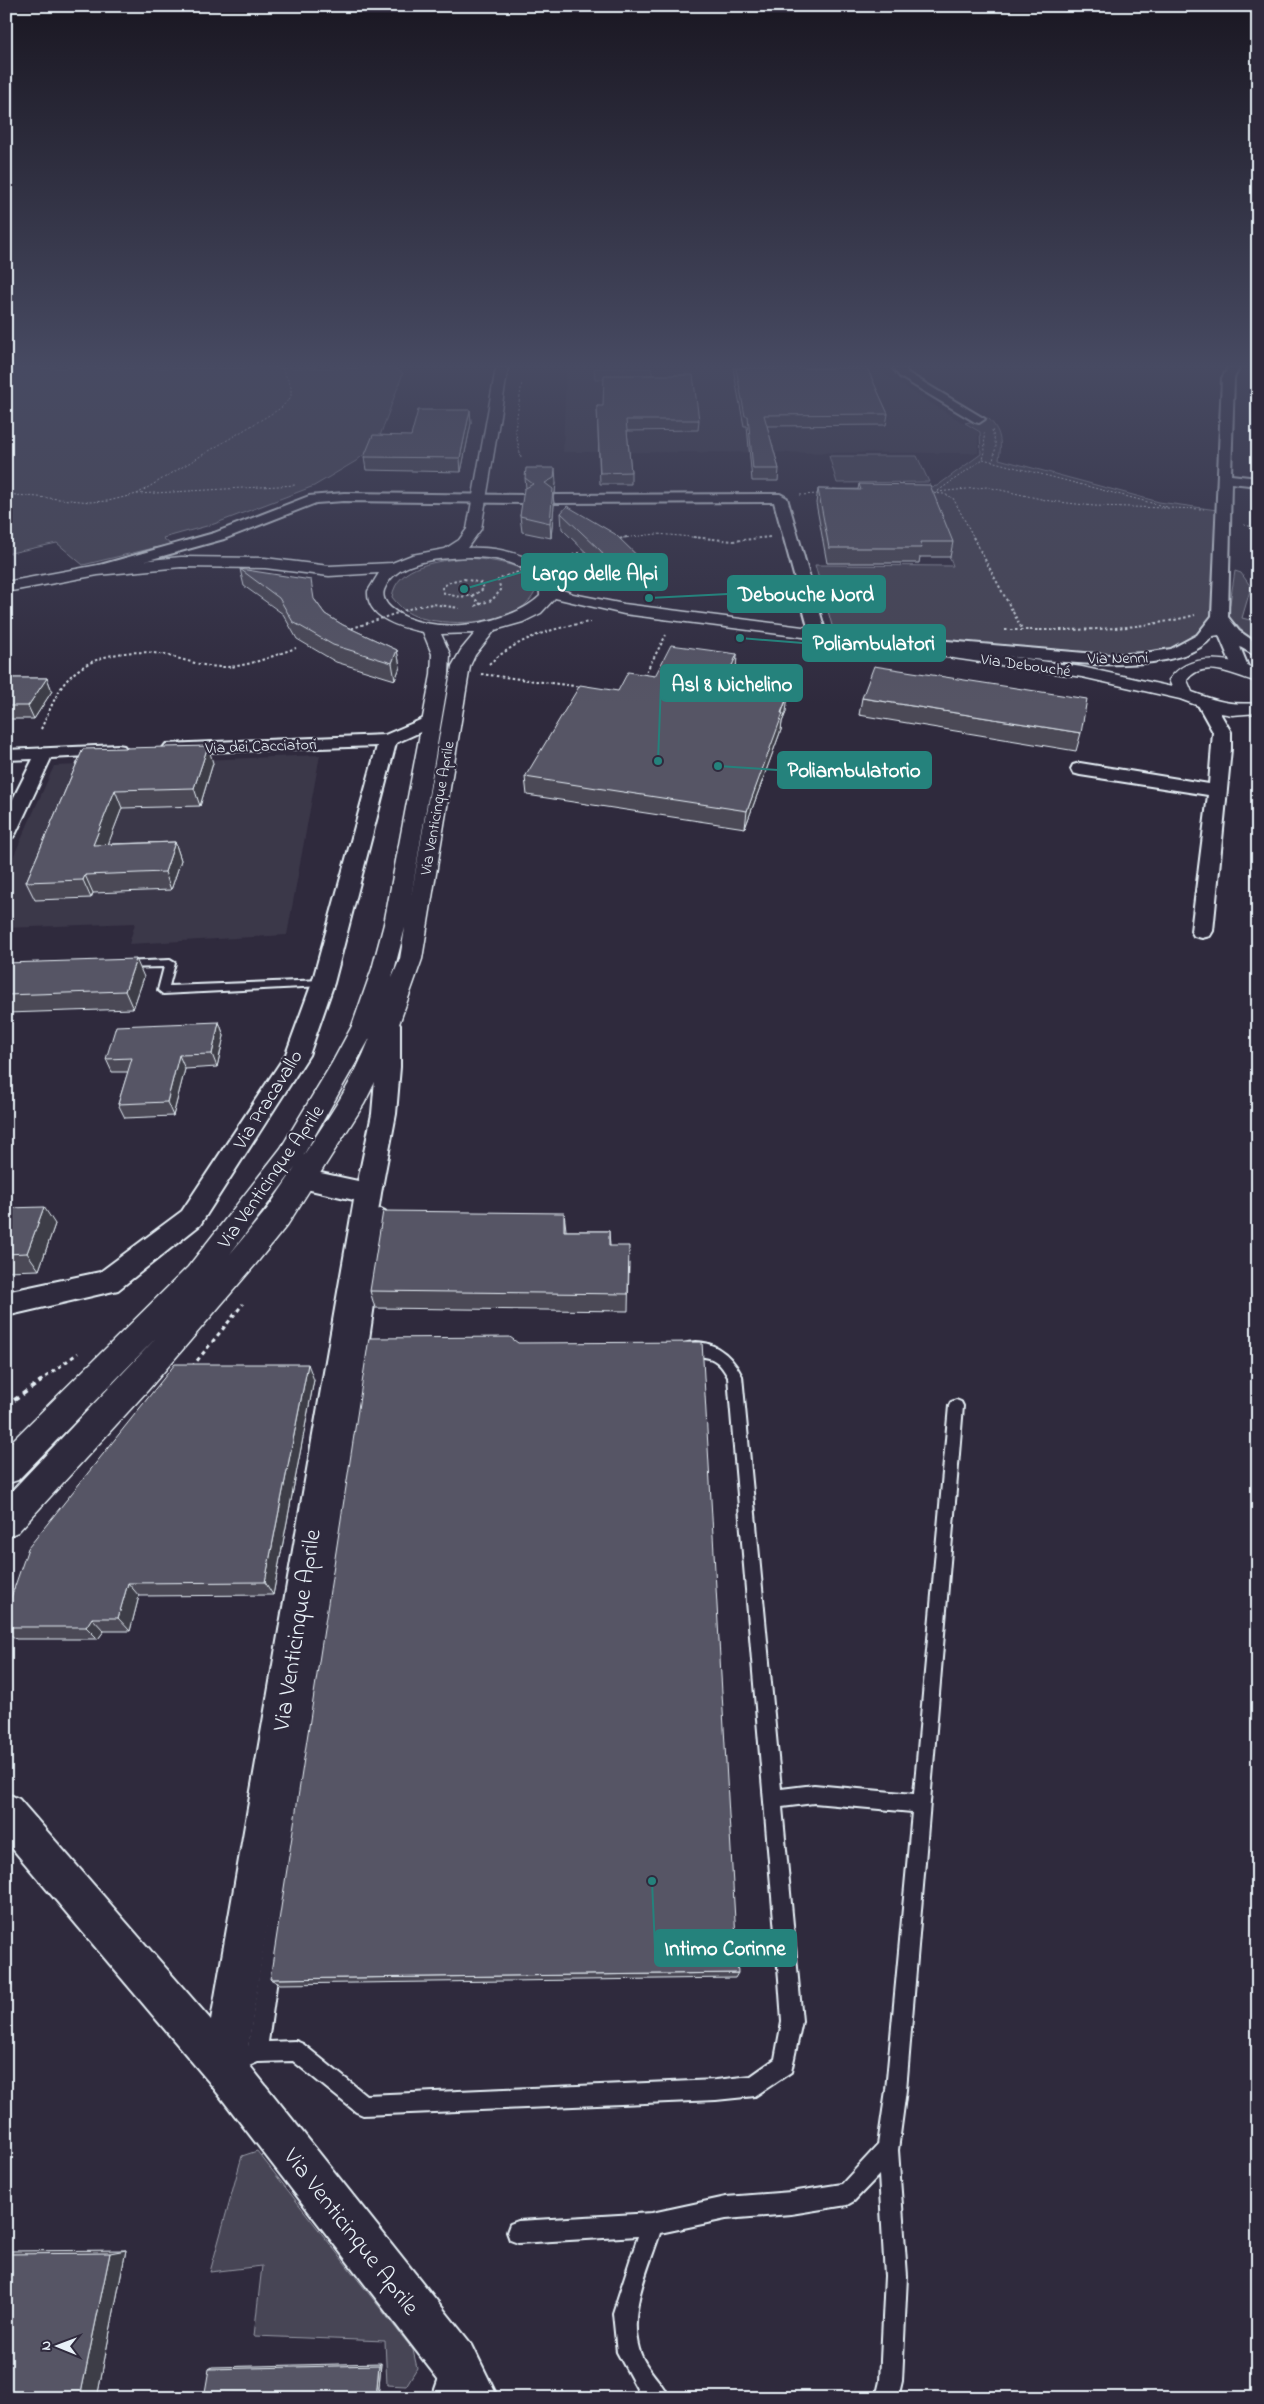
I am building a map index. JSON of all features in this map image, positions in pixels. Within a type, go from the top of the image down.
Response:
[{"type":"main road","points":[[450,553],[464,543],[474,530],[483,480]]},
{"type":"main road","points":[[474,530],[493,553]]},
{"type":"main road","points":[[450,553],[493,553],[518,559],[536,567],[547,578],[549,590],[544,603],[537,609],[512,621],[486,616],[462,630],[430,628],[408,623],[388,614],[377,603],[375,590],[382,578],[395,568],[417,559],[450,553]]},
{"type":"main road","points":[[6,587],[98,570],[181,562],[239,562],[330,571],[395,568]]},
{"type":"main road","points":[[330,571],[375,590]]},
{"type":"main road","name":"Via Debouché","points":[[549,590],[570,598],[624,609],[865,640],[1082,672],[1185,694],[1207,705],[1232,710],[1258,708]]},
{"type":"main road","name":"Via Debouché","points":[[537,609],[624,609]]},
{"type":"main road","name":"Via Venticinque Aprile","points":[[6,1521],[137,1380],[245,1257],[278,1216],[351,1104],[375,1058],[411,959],[461,666],[486,616]]},
{"type":"main road","name":"Via Venticinque Aprile","points":[[6,1470],[198,1275],[271,1182],[313,1118],[364,1026],[384,969],[395,924],[440,675],[441,654],[430,628]]},
{"type":"main road","name":"Via Debouché","points":[[865,640],[913,643],[1090,666],[1181,674],[1188,669],[1202,665],[1241,669],[1258,677]]},
{"type":"main road","points":[[1181,674],[1178,680],[1185,694]]},
{"type":"street","points":[[1202,665],[1220,617],[1225,522],[1224,480]]},
{"type":"street","points":[[1243,480],[1258,482]]},
{"type":"street","points":[[314,486],[344,497]]},
{"type":"street","points":[[98,570],[219,536],[314,500],[344,497],[525,499]]},
{"type":"street","points":[[554,499],[780,498],[818,634]]},
{"type":"street","points":[[1220,617],[1233,634],[1258,652]]},
{"type":"street","points":[[1220,617],[1241,669]]},
{"type":"street","name":"Via Nenni","points":[[913,643],[1108,660],[1145,658],[1175,653],[1203,638],[1220,617]]},
{"type":"street","points":[[1207,705],[1222,732]]},
{"type":"street","points":[[1202,931],[1218,791],[1222,732],[1232,710]]},
{"type":"street","name":"Via Venticinque Aprile","points":[[388,740],[432,720]]},
{"type":"street","name":"Via Venticinque Aprile","points":[[388,740],[425,756]]},
{"type":"street","name":"Via dei Cacciatori","points":[[153,749],[388,740]]},
{"type":"street","name":"Via Pracavallo","points":[[6,1304],[108,1282],[191,1218],[297,1055],[323,983],[388,740]]},
{"type":"street","points":[[6,755],[134,750]]},
{"type":"street","points":[[6,833],[45,753]]},
{"type":"street","points":[[1080,769],[1218,791]]},
{"type":"street","name":"Via Venticinque Aprile","points":[[240,2060],[367,1204],[384,1114],[388,1066],[388,1026]]},
{"type":"street","name":"Via Venticinque Aprile","points":[[302,1179],[367,1204]]},
{"type":"street","name":"Via Venticinque Aprile","points":[[6,1812],[240,2060],[457,2386]]},
{"type":"lane","points":[[112,966],[170,963],[163,990],[323,983]]},
{"type":"lane","points":[[240,2060],[296,2051],[364,2105],[716,2090],[754,2086],[784,2065],[792,2021],[735,1376],[728,1361],[714,1352],[694,1349],[665,1349]]},
{"type":"lane","points":[[887,2398],[891,2380],[896,2276],[888,2150],[896,2090],[956,1406]]},
{"type":"lane","points":[[773,1799],[814,1794],[922,1804]]},
{"type":"lane","points":[[518,2232],[652,2224],[726,2208],[791,2203],[848,2194],[888,2150]]},
{"type":"lane","points":[[652,2224],[624,2313],[628,2352],[646,2386],[658,2398]]},
{"type":"path","points":[[137,494],[160,480]]},
{"type":"path","points":[[937,492],[953,480]]},
{"type":"path","points":[[1066,480],[1172,508]]},
{"type":"path","points":[[6,494],[91,502],[108,501],[137,494],[273,484],[314,486]]},
{"type":"path","points":[[924,494],[987,487],[1063,503],[1204,509],[1204,516]]},
{"type":"path","points":[[933,493],[953,498],[1022,630]]},
{"type":"path","points":[[780,498],[820,494]]},
{"type":"path","points":[[611,542],[641,534],[703,537],[728,541],[790,536]]},
{"type":"path","points":[[486,616],[501,590],[498,580],[582,552]]},
{"type":"path","points":[[454,580],[474,580],[482,583],[484,588],[472,596],[451,596],[444,593],[442,588],[454,580]]},
{"type":"path","points":[[472,596],[486,616]]},
{"type":"path","points":[[343,632],[415,607],[430,604],[448,608],[465,608]]},
{"type":"path","points":[[474,607],[486,616]]},
{"type":"path","points":[[998,630],[1081,630],[1152,625],[1174,622],[1198,614]]},
{"type":"path","points":[[488,665],[528,638],[547,631],[592,622]]},
{"type":"path","points":[[641,682],[666,635]]},
{"type":"path","points":[[41,729],[65,684],[74,673],[102,658],[124,653],[147,652],[212,666],[229,667],[254,662],[296,648]]},
{"type":"path","points":[[483,669],[478,674],[588,688]]},
{"type":"shaded area","points":[[6,480],[324,480],[314,486],[214,524],[163,538],[170,544],[83,565],[57,543],[6,554]]},
{"type":"shaded area","points":[[836,480],[928,480],[929,482],[837,483]]},
{"type":"shaded area","points":[[945,480],[1078,480],[1159,502],[1217,510],[1212,616],[1204,628],[1193,638],[1181,645],[1154,653],[1110,657],[833,629],[815,565],[953,566],[929,498],[833,489],[920,489],[937,486]]},
{"type":"shaded area","points":[[466,558],[489,560],[517,567],[528,573],[535,580],[536,590],[528,602],[518,610],[474,622],[427,620],[408,613],[392,597],[402,577],[410,571],[432,563]]},
{"type":"shaded area","points":[[1235,571],[1241,573],[1251,587],[1242,618],[1258,622],[1258,643],[1250,639],[1228,616]]},
{"type":"shaded area","points":[[320,755],[287,935],[129,944],[135,923],[6,928],[6,873],[54,766]]},
{"type":"shaded area","points":[[257,2151],[413,2350],[417,2368],[406,2386],[387,2385],[385,2341],[254,2336],[262,2266],[210,2272],[242,2156]]},
{"type":"building","points":[[528,480],[550,480],[545,483],[553,489],[550,523],[520,516],[524,489],[533,484]]},
{"type":"building","points":[[859,484],[930,485],[953,542],[920,542],[922,548],[829,548],[818,489],[861,490]]},
{"type":"building","points":[[567,506],[615,534],[656,574],[609,568],[601,551],[561,513]]},
{"type":"building","points":[[240,569],[311,580],[314,599],[325,614],[343,625],[397,650],[392,663],[333,645],[293,622],[279,598]]},
{"type":"building","points":[[671,645],[737,654],[723,686],[788,695],[747,811],[525,777],[580,685],[618,691],[628,672],[655,676]]},
{"type":"building","points":[[874,666],[1087,699],[1081,733],[862,698]]},
{"type":"building","points":[[6,678],[47,678],[28,706],[6,706]]},
{"type":"building","points":[[208,746],[194,788],[115,790],[93,845],[175,842],[165,872],[85,875],[83,880],[26,882],[83,749]]},
{"type":"building","points":[[136,959],[125,991],[6,995],[6,963]]},
{"type":"building","points":[[219,1022],[212,1054],[179,1055],[167,1102],[118,1104],[132,1058],[106,1059],[116,1026]]},
{"type":"building","points":[[44,1207],[27,1253],[6,1254],[6,1208]]},
{"type":"building","points":[[383,1211],[564,1213],[564,1231],[609,1231],[609,1246],[629,1246],[628,1294],[370,1291]]},
{"type":"building","points":[[510,1337],[518,1343],[702,1342],[738,1973],[270,1979],[369,1338]]},
{"type":"building","points":[[175,1364],[308,1364],[265,1582],[128,1583],[118,1618],[92,1618],[86,1627],[6,1627],[6,1612],[28,1548]]},
{"type":"building","points":[[110,2253],[80,2398],[6,2398],[6,2254]]},
{"type":"building","points":[[379,2365],[376,2398],[204,2398],[209,2369]]},
{"type":"place","name":"Largo delle Alpi","points":[[464,589]]},
{"type":"place","name":"Debouche Nord","points":[[649,598]]},
{"type":"place","name":"Poliambulatori","points":[[740,638]]},
{"type":"place","name":"Asl 8 Nichelino","points":[[658,761]]},
{"type":"place","name":"Poliambulatorio","points":[[718,766]]},
{"type":"place","name":"Intimo Corinne","points":[[652,1881]]}]
